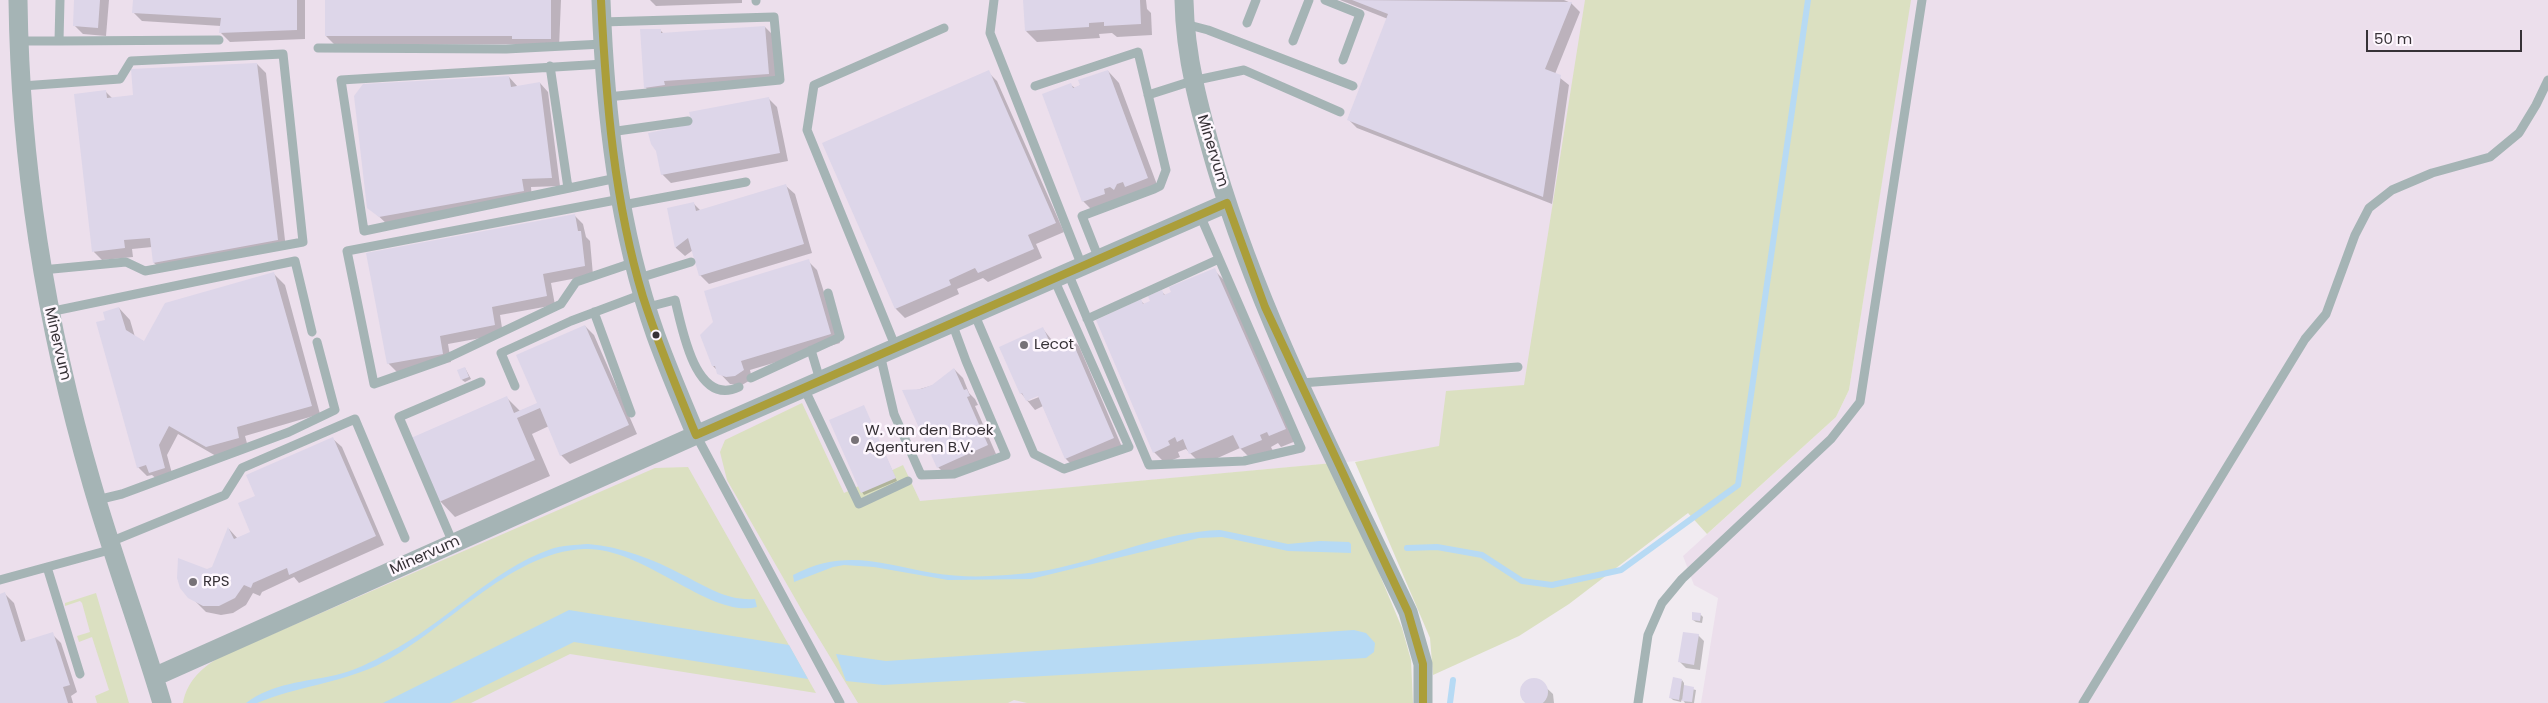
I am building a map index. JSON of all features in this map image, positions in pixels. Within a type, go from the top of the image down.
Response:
[{"type":"street","name":"Minervum","points":[[18,0],[19,41],[28,160],[42,270],[50,312],[66,385],[97,500],[162,703]]},
{"type":"street","points":[[601,0],[606,97],[622,202],[641,285],[656,336],[696,435]]},
{"type":"street","name":"Minervum","points":[[154,677],[696,435],[1227,203],[1192,81],[1184,24],[1184,0]]},
{"type":"street","points":[[1227,203],[1265,307],[1410,618],[1423,664],[1423,703]]},
{"type":"lane","points":[[59,41],[60,0]]},
{"type":"lane","points":[[974,313],[1034,454],[1064,469],[1129,447],[1076,269],[990,33],[994,0]]},
{"type":"lane","points":[[1247,24],[1256,0]]},
{"type":"lane","points":[[1293,41],[1308,0]]},
{"type":"lane","points":[[1326,0],[1360,14],[1343,60]]},
{"type":"lane","points":[[1638,703],[1648,635],[1662,603],[1682,578],[1831,439],[1860,402],[1922,0]]},
{"type":"lane","points":[[602,22],[774,17],[780,80],[606,97]]},
{"type":"lane","points":[[1184,24],[1208,30],[1353,86]]},
{"type":"lane","points":[[944,28],[814,85],[807,130],[888,351],[894,414],[921,475],[954,474],[1006,455],[952,323]]},
{"type":"lane","points":[[19,41],[219,40]]},
{"type":"lane","points":[[318,48],[506,49],[603,44]]},
{"type":"lane","points":[[1035,86],[1138,52],[1166,170],[1164,180],[1154,190],[1082,216],[1076,269],[1087,319],[1149,465],[1244,461],[1301,448],[1200,215]]},
{"type":"lane","points":[[22,86],[120,79],[131,61],[283,54],[303,242],[145,271],[126,262],[42,270]]},
{"type":"lane","points":[[604,64],[341,80],[364,231],[618,178]]},
{"type":"lane","points":[[550,66],[568,188]]},
{"type":"lane","points":[[1148,95],[1192,81],[1244,70],[1340,112]]},
{"type":"lane","points":[[2083,703],[2305,339],[2326,314],[2355,234],[2370,208],[2392,190],[2432,173],[2490,157],[2519,133],[2548,80]]},
{"type":"lane","points":[[610,132],[688,120]]},
{"type":"lane","points":[[739,387],[733,390],[714,388],[710,387],[701,378],[682,330],[675,300],[641,285],[576,282],[561,304],[445,359],[374,384],[346,251],[746,182]]},
{"type":"lane","points":[[1087,319],[1219,259]]},
{"type":"lane","points":[[50,312],[295,261],[312,332]]},
{"type":"lane","points":[[514,386],[501,353],[594,312],[641,285],[691,262]]},
{"type":"lane","points":[[751,378],[840,337],[828,293]]},
{"type":"lane","points":[[594,312],[631,413]]},
{"type":"lane","points":[[97,500],[122,494],[289,432],[335,410],[318,342]]},
{"type":"lane","points":[[810,350],[812,384],[859,504],[908,481]]},
{"type":"lane","points":[[1300,383],[1518,367]]},
{"type":"lane","points":[[452,544],[399,417],[480,382]]},
{"type":"lane","points":[[0,580],[47,567],[111,545],[225,495],[242,468],[356,419],[405,538]]},
{"type":"lane","points":[[696,435],[840,703]]},
{"type":"lane","points":[[47,567],[80,674]]},
{"type":"shaded area","points":[[0,0],[1593,0],[1528,445],[938,500],[1052,703],[0,703]]},
{"type":"shaded area","points":[[1910,0],[2548,0],[2548,703],[1701,703],[1718,598],[1694,585],[1683,556],[1836,417],[1849,390]]},
{"type":"green space","points":[[1585,0],[1911,0],[1849,390],[1836,417],[1707,534],[1688,513],[1569,604],[1519,636],[1433,675],[1430,638],[1355,462],[1439,446],[1446,391],[1524,385]]},
{"type":"green space","points":[[802,403],[844,493],[903,465],[920,501],[1333,463],[1402,628],[1411,660],[1413,703],[1027,703],[1014,700],[1008,703],[858,703],[727,480],[720,452],[725,440]]},
{"type":"green space","points":[[688,467],[816,693],[570,654],[471,703],[183,703],[192,681],[208,664],[222,656],[655,468]]},
{"type":"green space","points":[[96,593],[129,703],[97,703],[95,696],[109,690],[92,637],[79,642],[77,636],[90,632],[82,603],[80,601],[65,606],[65,603]]},
{"type":"water","points":[[1220,530],[1288,544],[1320,541],[1349,542],[1351,544],[1351,553],[1288,551],[1222,537],[1199,538],[1031,579],[948,580],[874,567],[844,565],[833,567],[794,582],[793,575],[812,567],[846,560],[863,560],[954,576],[1024,574],[1078,563],[1179,535]]},
{"type":"water","points":[[588,544],[613,548],[649,559],[718,592],[735,598],[755,599],[757,607],[738,608],[718,603],[629,558],[606,551],[584,549],[556,554],[529,564],[502,579],[426,635],[376,666],[347,677],[257,703],[246,703],[256,696],[278,687],[336,675],[369,663],[429,628],[507,570],[551,549],[569,545]]},
{"type":"water","points":[[569,610],[789,645],[808,679],[574,642],[450,703],[383,703]]},
{"type":"water","points":[[1354,630],[1366,633],[1375,643],[1374,652],[1366,658],[883,685],[846,681],[836,654],[886,661]]},
{"type":"building","points":[[74,0],[100,0],[98,28],[73,26]]},
{"type":"building","points":[[133,0],[297,0],[297,30],[219,33],[221,18],[132,13]]},
{"type":"building","points":[[325,0],[551,0],[551,39],[512,39],[512,36],[325,36]]},
{"type":"building","points":[[1023,0],[1140,0],[1141,24],[1104,26],[1104,22],[1089,23],[1089,27],[1025,31]]},
{"type":"building","points":[[1352,0],[1572,2],[1545,69],[1561,75],[1543,197],[1347,120],[1388,14]]},
{"type":"building","points":[[765,26],[769,74],[664,81],[665,85],[644,88],[640,29],[661,29],[661,33]]},
{"type":"building","points":[[257,63],[278,240],[153,263],[150,238],[124,240],[125,248],[92,252],[74,94],[106,90],[107,98],[133,95],[131,69]]},
{"type":"building","points":[[989,70],[1056,223],[1028,235],[1034,249],[978,273],[975,268],[949,280],[951,285],[895,309],[822,143]]},
{"type":"building","points":[[1108,70],[1148,178],[1125,187],[1123,182],[1117,184],[1114,190],[1110,187],[1104,189],[1105,194],[1082,202],[1042,94],[1071,83],[1073,88],[1080,85],[1078,80]]},
{"type":"building","points":[[509,76],[511,87],[540,82],[552,178],[522,179],[524,191],[379,217],[367,208],[354,96],[363,84]]},
{"type":"building","points":[[769,97],[780,153],[661,175],[656,151],[651,144],[648,133],[692,124],[689,112]]},
{"type":"building","points":[[786,184],[804,244],[699,276],[688,238],[675,248],[667,208],[694,202],[696,211]]},
{"type":"building","points":[[575,214],[578,231],[581,231],[585,266],[543,274],[547,296],[492,307],[495,325],[440,336],[443,354],[387,364],[366,253]]},
{"type":"building","points":[[809,259],[831,334],[741,361],[744,370],[735,376],[726,377],[717,374],[700,335],[713,322],[704,291]]},
{"type":"building","points":[[1215,268],[1286,429],[1269,436],[1267,432],[1260,435],[1262,440],[1240,449],[1233,435],[1189,454],[1183,439],[1177,442],[1175,437],[1168,441],[1170,445],[1153,453],[1096,320],[1141,299],[1143,304],[1150,301],[1148,296],[1162,290],[1164,295],[1171,292],[1169,287]]},
{"type":"building","points":[[274,272],[312,406],[237,427],[239,438],[206,447],[169,426],[159,445],[165,468],[149,473],[146,465],[137,468],[96,322],[105,320],[103,312],[119,307],[126,330],[144,341],[165,303]]},
{"type":"building","points":[[585,325],[629,425],[560,456],[540,408],[517,418],[535,460],[439,502],[411,438],[507,396],[514,413],[537,403],[516,355]]},
{"type":"building","points":[[1043,327],[1051,345],[1070,336],[1114,438],[1065,459],[1038,396],[1026,401],[1022,393],[1020,394],[999,347]]},
{"type":"building","points":[[465,367],[469,377],[461,380],[457,370]]},
{"type":"building","points":[[954,368],[964,390],[967,389],[970,396],[967,397],[988,445],[937,468],[902,390],[921,389],[932,385]]},
{"type":"building","points":[[864,405],[896,478],[861,493],[829,420]]},
{"type":"building","points":[[333,437],[376,536],[289,575],[287,568],[253,583],[251,588],[244,585],[235,598],[219,606],[203,606],[188,598],[180,588],[177,578],[178,558],[207,569],[212,567],[228,527],[234,539],[250,532],[238,503],[255,496],[246,475]]},
{"type":"building","points":[[5,592],[21,642],[53,632],[70,685],[63,687],[68,703],[0,703],[0,594]]},
{"type":"building","points":[[1692,612],[1701,613],[1700,621],[1692,620]]},
{"type":"building","points":[[1683,632],[1699,634],[1694,665],[1678,662]]},
{"type":"building","points":[[1673,677],[1682,679],[1679,700],[1669,698]]},
{"type":"building","points":[[1534,678],[1544,682],[1548,692],[1544,702],[1534,706],[1524,702],[1520,692],[1524,682]]},
{"type":"building","points":[[1684,685],[1694,687],[1692,702],[1682,701]]},
{"type":"waterway","points":[[1407,548],[1437,547],[1482,555],[1522,581],[1552,585],[1621,570],[1738,485],[1808,0]]},
{"type":"waterway","points":[[1450,703],[1453,680]]},
{"type":"transit line","points":[[601,0],[613,150],[618,187],[633,261],[649,315],[696,435]]},
{"type":"transit line","points":[[1227,203],[1265,307],[1408,612],[1423,664],[1423,703]]},
{"type":"transit line","points":[[696,435],[1227,203]]},
{"type":"place","name":"Lecot","points":[[1024,345]]},
{"type":"place","name":"W. van den Broek Agenturen B.V.","points":[[855,440]]},
{"type":"place","name":"RPS","points":[[193,582]]}]
